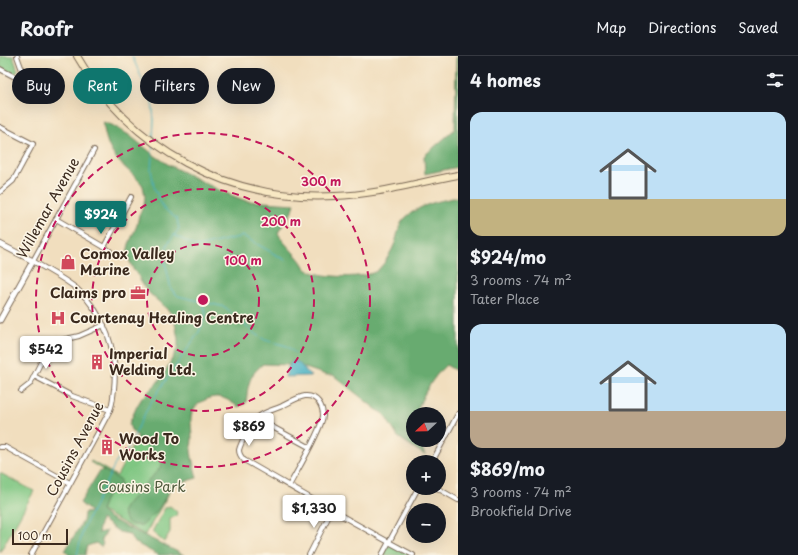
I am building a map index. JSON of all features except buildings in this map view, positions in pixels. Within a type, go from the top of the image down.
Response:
[{"type":"main road","points":[[78,56],[90,77],[103,94],[131,124],[151,141],[191,166],[227,182],[254,190],[306,197],[352,195],[458,175]]},
{"type":"street","points":[[17,56],[21,68]]},
{"type":"street","points":[[0,69],[12,76]]},
{"type":"street","points":[[0,127],[33,144],[13,181],[0,192]]},
{"type":"street","name":"Willemar Avenue","points":[[0,320],[94,150]]},
{"type":"street","points":[[104,247],[131,197]]},
{"type":"street","points":[[56,219],[110,250]]},
{"type":"street","points":[[0,244],[33,261]]},
{"type":"street","name":"Cousins Avenue","points":[[31,555],[110,410],[115,381],[110,343],[104,325],[96,311],[77,289],[33,261]]},
{"type":"street","points":[[21,391],[30,384],[47,350],[54,343],[80,336],[104,325]]},
{"type":"street","points":[[34,376],[72,396],[110,410]]},
{"type":"street","points":[[289,486],[318,430],[323,417],[322,407],[318,400],[313,397],[305,396],[256,418],[239,449],[240,455],[244,460],[289,486],[413,555]]},
{"type":"street","points":[[436,455],[456,421],[458,414]]},
{"type":"street","points":[[256,418],[309,447]]},
{"type":"street","points":[[0,446],[5,447],[70,483]]},
{"type":"street","points":[[446,493],[458,500]]},
{"type":"street","points":[[382,555],[414,495]]},
{"type":"street","points":[[309,555],[332,510]]},
{"type":"green space","points":[[0,56],[13,56],[17,68],[12,68],[12,73],[0,67]]},
{"type":"green space","points":[[456,56],[458,56],[458,167],[425,174],[424,156],[455,129]]},
{"type":"green space","points":[[103,122],[112,125],[129,135],[169,165],[223,192],[246,201],[295,204],[292,212],[278,233],[306,269],[312,272],[331,276],[355,276],[374,273],[382,266],[388,257],[405,218],[423,206],[458,197],[458,372],[446,365],[428,388],[419,407],[406,407],[406,442],[398,437],[383,413],[377,410],[333,375],[326,375],[291,363],[289,365],[263,364],[254,373],[248,386],[246,403],[238,407],[223,398],[216,397],[207,399],[195,407],[191,416],[191,451],[197,478],[179,483],[172,487],[157,511],[143,525],[135,525],[127,522],[122,512],[127,504],[160,468],[162,459],[131,430],[129,424],[142,398],[157,383],[167,368],[178,348],[178,339],[174,318],[169,311],[148,292],[137,273],[134,271],[130,262],[127,253],[129,244],[144,205],[145,196],[141,183],[120,163],[111,151],[105,134]]},
{"type":"green space","name":"Cousins Park","points":[[140,432],[178,451],[168,495],[145,535],[100,510],[116,478],[90,462],[91,461],[117,476]]},
{"type":"green space","points":[[413,447],[422,447],[425,455]]},
{"type":"green space","points":[[103,470],[120,480],[120,487],[113,487],[105,500],[101,511],[108,517],[123,525],[184,555],[158,555],[134,542],[129,534],[119,532],[101,519],[98,533],[107,531],[101,540],[103,544],[101,547],[96,543],[87,546],[86,555],[69,555],[65,551],[83,521],[84,513],[91,512],[80,503],[99,472]]},
{"type":"green space","points":[[0,473],[34,491],[0,552]]},
{"type":"green space","points":[[170,506],[177,512],[176,516],[170,519],[170,532],[164,542],[152,532],[165,508]]},
{"type":"green space","points":[[389,542],[413,555],[382,555]]},
{"type":"water","points":[[293,361],[298,362],[311,376],[285,377],[289,365]]},
{"type":"waterway","points":[[132,56],[152,102],[154,120],[153,139]]},
{"type":"waterway","points":[[153,144],[151,169],[154,187],[163,208],[177,219],[179,229],[168,243],[164,257],[171,289],[178,296],[225,307],[255,334],[265,340],[287,346],[295,353]]},
{"type":"waterway","points":[[174,235],[197,247],[243,236],[285,260]]},
{"type":"waterway","points":[[77,555],[83,529],[117,460],[127,450],[149,405],[199,332],[206,313],[202,303]]},
{"type":"place","name":"Comox Valley Marine","points":[[68,262]]},
{"type":"place","name":"Claims pro","points":[[138,293]]},
{"type":"place","name":"Courtenay Healing Centre","points":[[58,318]]},
{"type":"place","name":"Imperial Welding Ltd.","points":[[97,362]]},
{"type":"place","name":"Wood To Works","points":[[107,447]]}]
